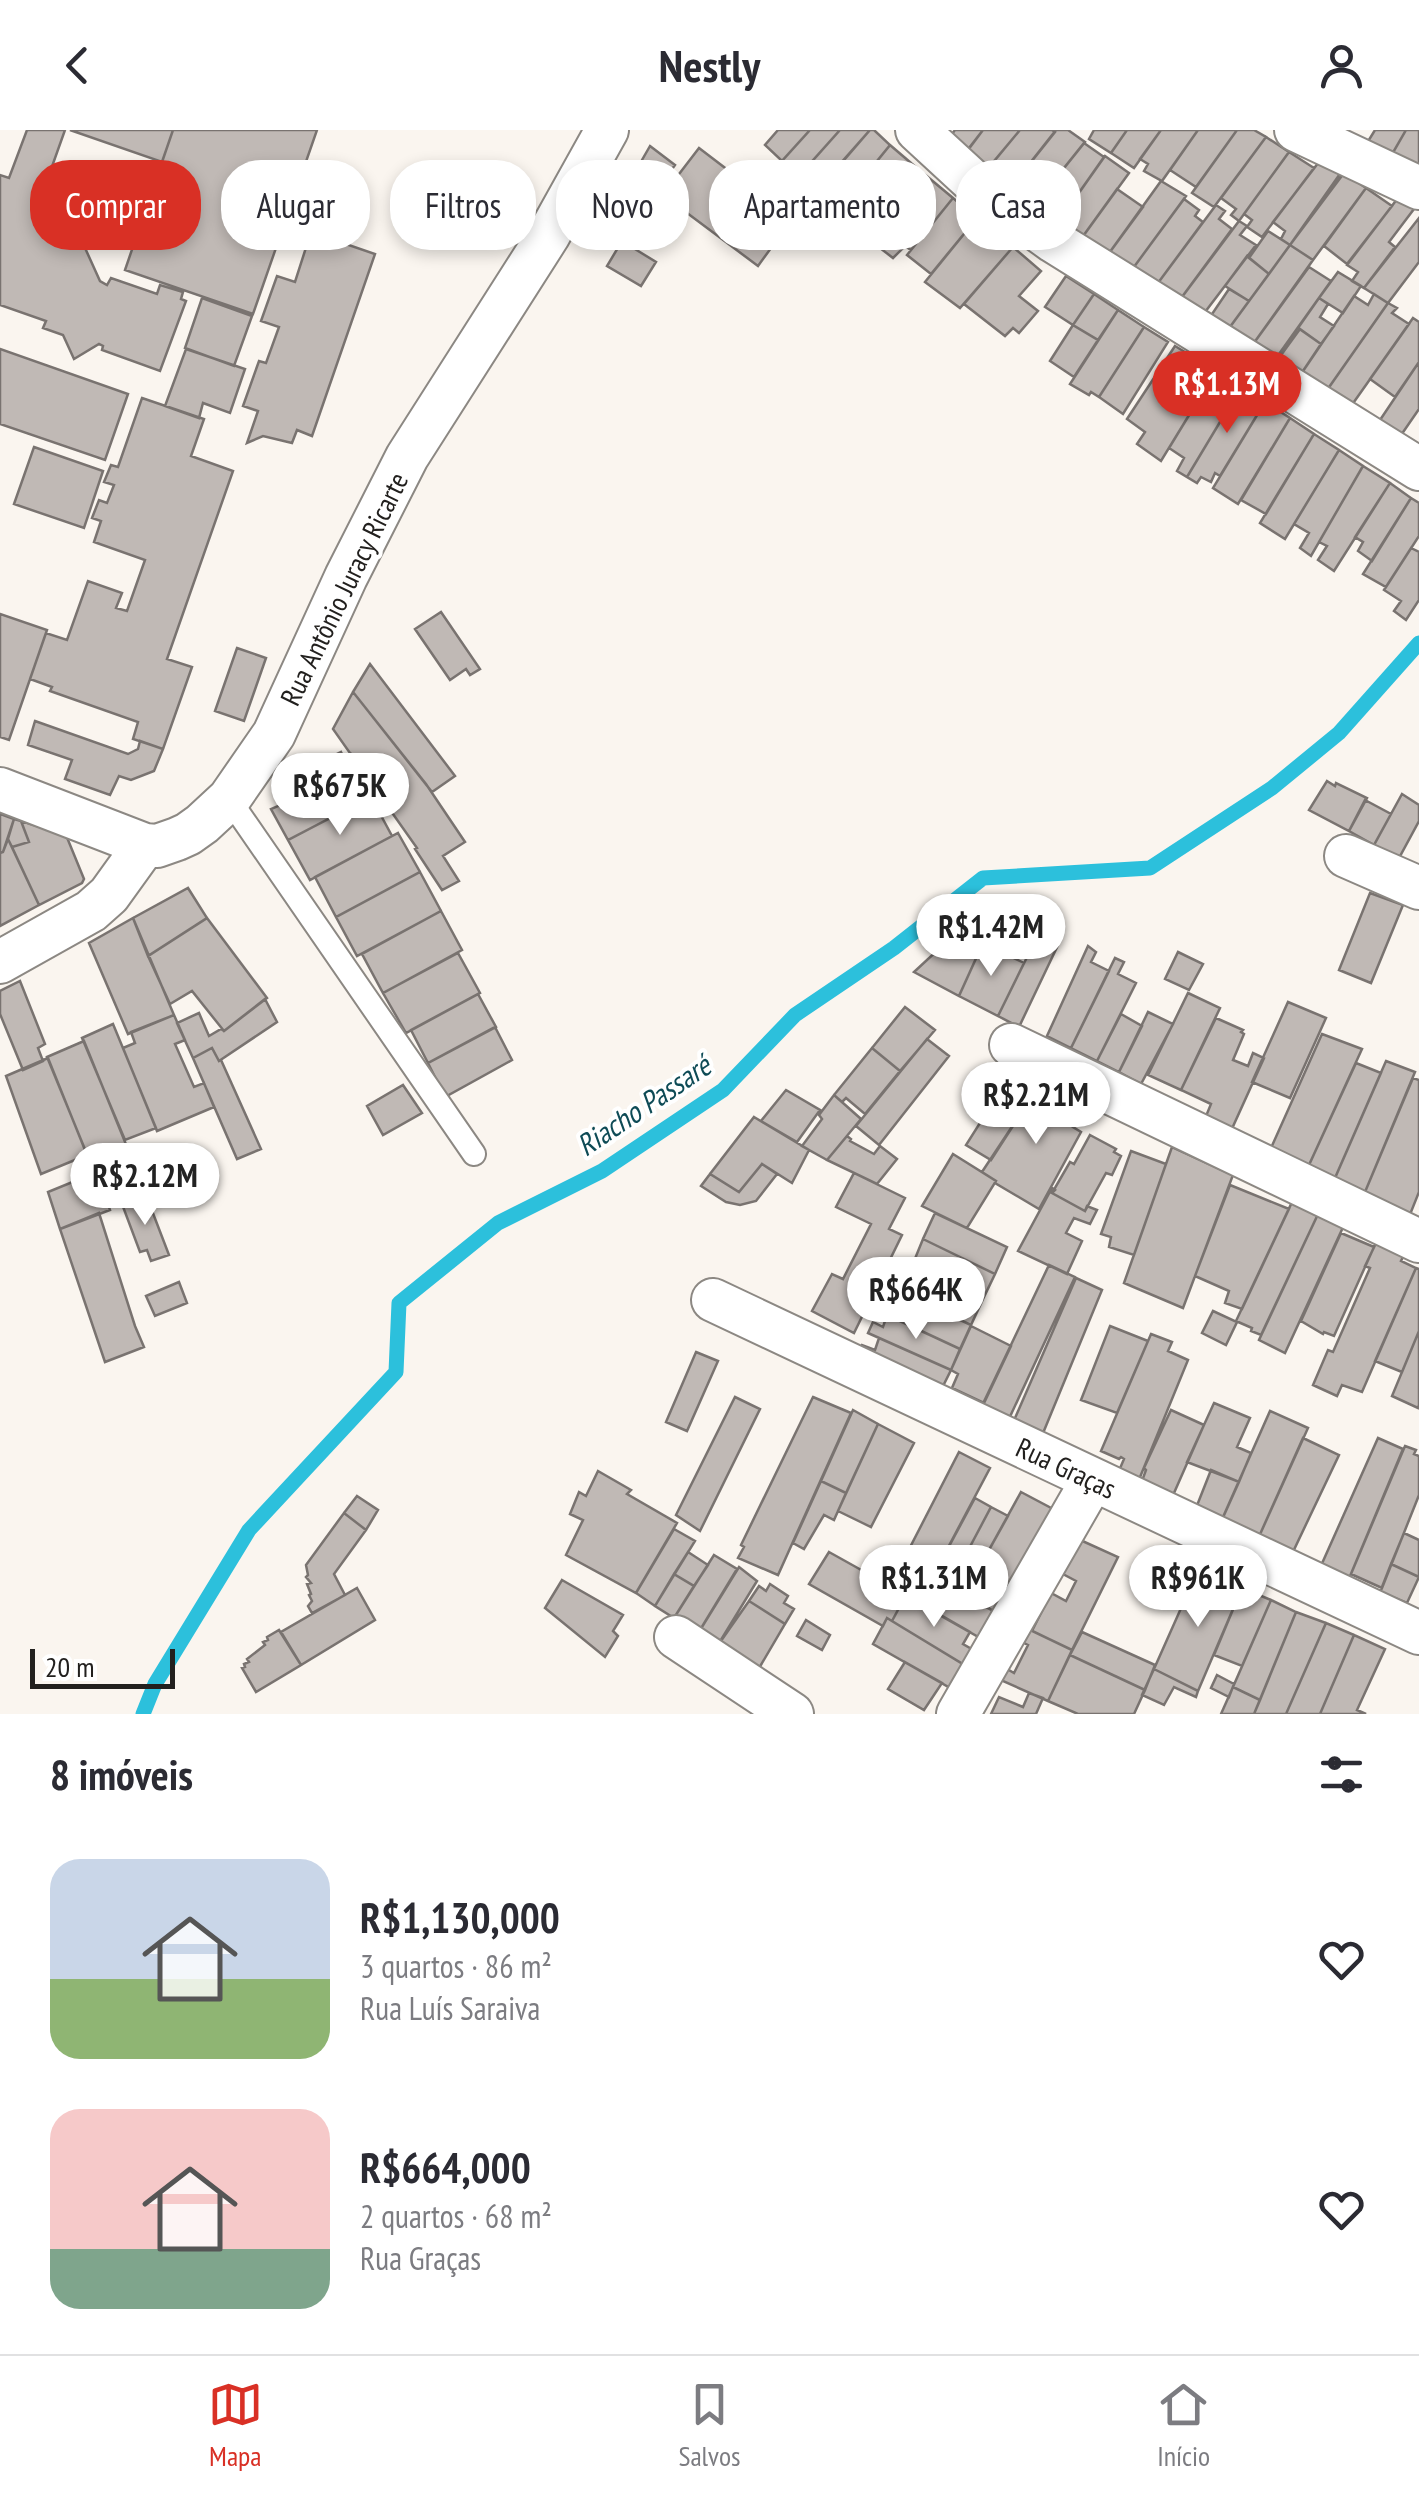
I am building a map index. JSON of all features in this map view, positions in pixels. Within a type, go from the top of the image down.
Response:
[{"type":"street","name":"Rua Antônio Juracy Ricarte","points":[[145,845],[157,846],[188,834],[229,799],[274,734],[346,577],[407,457],[548,236],[606,130]]},
{"type":"street","points":[[917,130],[980,189],[1054,241],[1419,469]]},
{"type":"street","points":[[1296,130],[1419,188]]},
{"type":"street","points":[[0,789],[145,845],[109,895],[0,962]]},
{"type":"street","points":[[1346,856],[1419,888]]},
{"type":"street","points":[[1011,1045],[1419,1242]]},
{"type":"street","name":"Rua Graças","points":[[714,1300],[1419,1633]]},
{"type":"street","points":[[958,1714],[1092,1481]]},
{"type":"street","points":[[676,1636],[792,1714]]},
{"type":"lane","points":[[229,799],[474,1154]]},
{"type":"building","points":[[27,130],[65,130],[54,160],[30,160],[30,250],[86,250],[100,281],[107,285],[111,278],[157,294],[160,285],[183,292],[181,299],[186,301],[160,371],[102,350],[99,344],[74,359],[63,335],[43,328],[46,321],[0,305],[0,175],[9,178]]},
{"type":"building","points":[[70,130],[173,130],[163,160]]},
{"type":"building","points":[[173,130],[317,130],[307,160],[221,160],[221,250],[275,250],[253,314],[125,270],[132,250],[201,250],[201,160],[163,160]]},
{"type":"building","points":[[778,130],[810,130],[783,160],[765,145]]},
{"type":"building","points":[[810,130],[840,130],[813,160],[783,160]]},
{"type":"building","points":[[840,130],[870,130],[843,160],[813,160]]},
{"type":"building","points":[[870,130],[890,145],[878,160],[844,160]]},
{"type":"building","points":[[955,130],[983,130],[962,157],[945,143]]},
{"type":"building","points":[[983,130],[1020,130],[995,160],[972,160],[965,154]]},
{"type":"building","points":[[1020,130],[1055,132],[1033,160],[995,160]]},
{"type":"building","points":[[1056,130],[1068,130],[1085,142],[1071,160],[1032,160]]},
{"type":"building","points":[[1094,130],[1127,130],[1111,153],[1089,139]]},
{"type":"building","points":[[1127,130],[1161,130],[1134,168],[1111,153]]},
{"type":"building","points":[[1161,130],[1198,130],[1162,181],[1144,171],[1148,164],[1140,159]]},
{"type":"building","points":[[1198,130],[1237,130],[1196,187],[1170,170]]},
{"type":"building","points":[[1237,130],[1254,130],[1266,137],[1214,207],[1192,193]]},
{"type":"building","points":[[1375,130],[1406,130],[1391,156],[1367,143]]},
{"type":"building","points":[[1406,130],[1419,130],[1419,169],[1391,156]]},
{"type":"building","points":[[1266,137],[1289,152],[1239,221],[1231,215],[1236,209],[1221,198]]},
{"type":"building","points":[[1084,143],[1104,157],[1081,190],[1081,160],[1070,160]]},
{"type":"building","points":[[890,145],[908,160],[878,160]]},
{"type":"building","points":[[650,146],[668,160],[642,160]]},
{"type":"building","points":[[699,148],[715,160],[709,160],[709,229],[689,214],[689,161]]},
{"type":"building","points":[[1289,152],[1314,168],[1262,237],[1247,227],[1252,220],[1244,214]]},
{"type":"building","points":[[1105,156],[1129,173],[1081,239],[1081,190]]},
{"type":"building","points":[[1322,158],[1342,171],[1290,245],[1281,239],[1285,231],[1273,222]]},
{"type":"building","points":[[1344,173],[1366,188],[1313,260],[1290,245]]},
{"type":"building","points":[[1161,181],[1186,196],[1131,271],[1107,256]]},
{"type":"building","points":[[936,184],[953,198],[936,219]]},
{"type":"building","points":[[1366,188],[1392,206],[1347,264],[1324,246]]},
{"type":"building","points":[[1117,189],[1143,207],[1107,256],[1081,239]]},
{"type":"building","points":[[1401,194],[1417,205],[1389,242],[1395,247],[1364,288],[1352,281],[1358,272],[1347,265]]},
{"type":"building","points":[[953,198],[956,200],[956,244],[931,274],[907,255],[911,250],[936,250],[936,219]]},
{"type":"building","points":[[1184,199],[1199,210],[1195,216],[1203,222],[1155,287],[1131,271]]},
{"type":"building","points":[[1216,205],[1225,211],[1219,219],[1232,229],[1179,301],[1155,287]]},
{"type":"building","points":[[1419,218],[1419,262],[1388,303],[1364,288]]},
{"type":"building","points":[[1239,221],[1247,226],[1240,235],[1256,245],[1202,316],[1179,301]]},
{"type":"building","points":[[1268,231],[1290,245],[1269,274],[1249,258]]},
{"type":"building","points":[[956,244],[956,250],[1010,250],[960,308],[925,282]]},
{"type":"building","points":[[1290,245],[1313,260],[1251,347],[1227,331]]},
{"type":"building","points":[[305,250],[363,250],[375,254],[312,436],[297,430],[292,443],[263,436],[247,443],[258,411],[243,406],[259,361],[266,363],[279,327],[261,321],[277,276],[295,282]]},
{"type":"building","points":[[617,250],[637,250],[656,262],[641,286],[607,266]]},
{"type":"building","points":[[737,250],[770,250],[758,266]]},
{"type":"building","points":[[883,250],[901,250],[893,258]]},
{"type":"building","points":[[1010,250],[1016,250],[1041,271],[1019,296],[1038,311],[1019,333],[1013,328],[1005,336],[964,304]]},
{"type":"building","points":[[1247,256],[1269,274],[1249,301],[1225,286]]},
{"type":"building","points":[[1309,267],[1331,281],[1274,361],[1251,347]]},
{"type":"building","points":[[1338,272],[1361,286],[1343,313],[1319,298]]},
{"type":"building","points":[[1066,276],[1094,294],[1073,325],[1045,307]]},
{"type":"building","points":[[1229,289],[1249,301],[1227,331],[1208,320]]},
{"type":"building","points":[[1094,294],[1118,310],[1098,340],[1073,325]]},
{"type":"building","points":[[1374,294],[1388,303],[1325,393],[1299,377],[1354,296],[1368,305]]},
{"type":"building","points":[[202,298],[252,316],[234,366],[185,348]]},
{"type":"building","points":[[1319,298],[1328,304],[1320,317],[1334,326],[1321,344],[1298,328]]},
{"type":"building","points":[[1388,303],[1397,308],[1392,313],[1409,324],[1349,409],[1325,393]]},
{"type":"building","points":[[1118,310],[1144,327],[1099,397],[1091,392],[1089,395],[1070,384]]},
{"type":"building","points":[[1413,318],[1419,322],[1419,362],[1395,397],[1370,379]]},
{"type":"building","points":[[1073,325],[1098,340],[1074,377],[1050,361]]},
{"type":"building","points":[[1144,327],[1168,342],[1123,414],[1099,397]]},
{"type":"building","points":[[1300,329],[1321,344],[1299,377],[1276,362]]},
{"type":"building","points":[[1175,346],[1216,371],[1161,461],[1137,444],[1145,432],[1127,419]]},
{"type":"building","points":[[0,349],[128,394],[105,460],[0,424]]},
{"type":"building","points":[[186,349],[245,369],[230,413],[203,403],[199,418],[165,406]]},
{"type":"building","points":[[1419,362],[1419,409],[1397,441],[1376,426]]},
{"type":"building","points":[[1216,371],[1241,387],[1187,477],[1177,471],[1184,458],[1169,448]]},
{"type":"building","points":[[1241,387],[1265,402],[1220,476],[1215,473],[1211,482],[1201,477],[1197,483],[1187,477]]},
{"type":"building","points":[[142,398],[204,419],[191,456],[233,471],[167,659],[192,667],[163,749],[133,739],[138,722],[50,691],[52,687],[30,679],[46,633],[67,640],[88,581],[122,593],[116,608],[127,611],[145,560],[94,542],[101,521],[92,518],[99,500],[107,503],[114,485],[104,482],[111,465],[118,467]]},
{"type":"building","points":[[1265,402],[1290,418],[1238,504],[1213,488]]},
{"type":"building","points":[[1290,418],[1314,434],[1266,514],[1241,500]]},
{"type":"building","points":[[1314,434],[1339,450],[1285,539],[1260,523]]},
{"type":"building","points":[[34,447],[103,471],[84,528],[14,504]]},
{"type":"building","points":[[1339,450],[1363,466],[1311,556],[1300,548],[1309,533],[1294,524]]},
{"type":"building","points":[[1363,466],[1390,483],[1334,571],[1318,560],[1327,546],[1319,542]]},
{"type":"building","points":[[1390,483],[1411,498],[1372,561],[1358,551],[1363,542],[1355,537]]},
{"type":"building","points":[[1411,498],[1419,503],[1419,536],[1386,587],[1363,574]]},
{"type":"building","points":[[1411,548],[1419,552],[1419,600],[1406,620],[1394,611],[1401,601],[1384,590]]},
{"type":"building","points":[[441,612],[480,669],[470,675],[466,669],[450,680],[415,629]]},
{"type":"building","points":[[0,614],[47,630],[9,740],[0,737]]},
{"type":"building","points":[[237,648],[266,658],[244,721],[215,711]]},
{"type":"building","points":[[370,664],[455,776],[432,792],[353,692]]},
{"type":"building","points":[[353,692],[426,784],[465,842],[443,856],[459,881],[442,890],[333,729]]},
{"type":"building","points":[[35,721],[128,754],[138,749],[140,741],[163,749],[154,771],[131,780],[119,776],[110,795],[65,779],[72,760],[28,745]]},
{"type":"building","points":[[341,752],[344,758],[351,754],[372,796],[288,840],[271,809],[292,800],[286,789],[310,776],[307,769]]},
{"type":"building","points":[[1327,781],[1367,798],[1349,831],[1309,810]]},
{"type":"building","points":[[1402,794],[1419,805],[1419,821],[1399,858],[1374,845]]},
{"type":"building","points":[[371,797],[392,836],[310,880],[288,840]]},
{"type":"building","points":[[1365,800],[1391,814],[1374,845],[1349,831]]},
{"type":"building","points":[[0,814],[14,819],[0,853]]},
{"type":"building","points":[[14,819],[21,821],[29,842],[12,847],[8,839]]},
{"type":"building","points":[[21,821],[66,835],[84,879],[82,883],[39,905],[12,847],[29,842]]},
{"type":"building","points":[[398,833],[420,872],[336,917],[315,877]]},
{"type":"building","points":[[8,839],[39,905],[0,926],[0,853]]},
{"type":"building","points":[[420,872],[441,911],[357,956],[336,917]]},
{"type":"building","points":[[188,888],[207,918],[148,956],[133,918]]},
{"type":"building","points":[[1370,893],[1403,905],[1371,983],[1339,970]]},
{"type":"building","points":[[441,911],[462,950],[383,993],[362,954]]},
{"type":"building","points":[[133,918],[174,1015],[128,1034],[89,943]]},
{"type":"building","points":[[207,918],[267,998],[224,1031],[192,991],[170,1004],[148,956]]},
{"type":"building","points":[[955,934],[978,945],[983,943],[959,996],[914,972]]},
{"type":"building","points":[[1038,935],[1058,945],[1019,1027],[998,1016]]},
{"type":"building","points":[[983,943],[1024,963],[998,1016],[959,996]]},
{"type":"building","points":[[1088,946],[1096,952],[1091,962],[1109,971],[1071,1048],[1047,1036]]},
{"type":"building","points":[[1178,952],[1203,964],[1189,990],[1165,979]]},
{"type":"building","points":[[458,953],[480,993],[406,1033],[383,993]]},
{"type":"building","points":[[1115,958],[1124,962],[1118,974],[1136,983],[1097,1061],[1071,1048]]},
{"type":"building","points":[[20,981],[45,1044],[38,1048],[43,1061],[23,1070],[0,1014],[0,991]]},
{"type":"building","points":[[1188,993],[1220,1008],[1181,1090],[1148,1075]]},
{"type":"building","points":[[478,994],[496,1027],[428,1063],[411,1030]]},
{"type":"building","points":[[265,999],[277,1022],[219,1061],[212,1048],[193,1058],[177,1023],[199,1013],[209,1036],[224,1031]]},
{"type":"building","points":[[1288,1002],[1326,1018],[1290,1098],[1252,1082]]},
{"type":"building","points":[[905,1007],[935,1030],[900,1071],[872,1048]]},
{"type":"building","points":[[1148,1012],[1173,1024],[1141,1084],[1119,1072]]},
{"type":"building","points":[[1121,1014],[1142,1026],[1119,1072],[1097,1061]]},
{"type":"building","points":[[174,1015],[185,1040],[175,1044],[194,1087],[204,1083],[214,1107],[157,1131],[123,1048],[135,1043],[131,1032]]},
{"type":"building","points":[[1216,1018],[1243,1030],[1233,1060],[1248,1066],[1253,1053],[1264,1058],[1230,1133],[1204,1121],[1211,1104],[1181,1090]]},
{"type":"building","points":[[113,1024],[156,1128],[125,1140],[82,1038]]},
{"type":"building","points":[[495,1027],[512,1060],[445,1097],[428,1063]]},
{"type":"building","points":[[1322,1034],[1362,1049],[1309,1165],[1271,1148]]},
{"type":"building","points":[[927,1039],[949,1056],[879,1145],[856,1126]]},
{"type":"building","points":[[84,1041],[136,1169],[116,1176],[109,1157],[91,1164],[47,1057]]},
{"type":"building","points":[[212,1048],[261,1149],[237,1159],[193,1058]]},
{"type":"building","points":[[872,1048],[900,1071],[865,1114],[846,1098],[842,1102],[834,1095]]},
{"type":"building","points":[[48,1058],[87,1155],[41,1174],[6,1076]]},
{"type":"building","points":[[1386,1061],[1415,1072],[1365,1192],[1335,1178]]},
{"type":"building","points":[[1356,1063],[1381,1073],[1335,1178],[1309,1165]]},
{"type":"building","points":[[1016,1066],[1042,1081],[991,1160],[966,1145]]},
{"type":"building","points":[[1413,1078],[1419,1080],[1419,1192],[1409,1217],[1365,1192]]},
{"type":"building","points":[[1042,1081],[1061,1092],[1057,1099],[1082,1113],[1073,1127],[1081,1132],[1039,1209],[982,1172]]},
{"type":"building","points":[[403,1085],[422,1113],[383,1135],[367,1106]]},
{"type":"building","points":[[786,1090],[820,1110],[797,1142],[761,1121]]},
{"type":"building","points":[[834,1095],[861,1119],[827,1160],[802,1146]]},
{"type":"building","points":[[754,1117],[809,1150],[792,1183],[762,1164],[739,1192],[710,1174]]},
{"type":"building","points":[[1090,1135],[1121,1156],[1112,1175],[1106,1173],[1085,1211],[1052,1193]]},
{"type":"building","points":[[847,1136],[874,1154],[880,1146],[897,1159],[877,1184],[827,1160]]},
{"type":"building","points":[[1172,1147],[1233,1175],[1183,1308],[1124,1283]]},
{"type":"building","points":[[1131,1151],[1166,1164],[1134,1255],[1109,1247],[1111,1237],[1101,1234]]},
{"type":"building","points":[[953,1154],[996,1181],[967,1228],[922,1206]]},
{"type":"building","points":[[762,1164],[777,1174],[756,1201],[740,1205],[726,1202],[701,1186],[710,1174],[739,1192]]},
{"type":"building","points":[[97,1172],[110,1210],[60,1229],[48,1192]]},
{"type":"building","points":[[854,1173],[905,1198],[889,1229],[902,1235],[854,1333],[812,1311],[832,1274],[843,1279],[871,1224],[836,1207]]},
{"type":"building","points":[[1230,1185],[1289,1209],[1242,1309],[1225,1303],[1229,1291],[1195,1276]]},
{"type":"building","points":[[1052,1188],[1052,1193],[1085,1211],[1087,1206],[1097,1210],[1090,1224],[1074,1218],[1066,1233],[1082,1241],[1067,1274],[1018,1251]]},
{"type":"building","points":[[146,1195],[169,1255],[151,1261],[147,1250],[140,1252],[122,1204]]},
{"type":"building","points":[[1293,1200],[1319,1212],[1261,1335],[1236,1321]]},
{"type":"building","points":[[1319,1212],[1345,1223],[1285,1353],[1259,1340]]},
{"type":"building","points":[[99,1213],[144,1347],[105,1362],[60,1229]]},
{"type":"building","points":[[935,1213],[1007,1247],[995,1274],[923,1239]]},
{"type":"building","points":[[1341,1233],[1374,1247],[1334,1336],[1301,1321]]},
{"type":"building","points":[[923,1239],[995,1274],[983,1299],[912,1266]]},
{"type":"building","points":[[1378,1239],[1406,1251],[1401,1261],[1416,1268],[1362,1392],[1342,1385],[1337,1396],[1313,1385],[1328,1350],[1333,1352],[1370,1268],[1365,1266]]},
{"type":"building","points":[[1049,1265],[1075,1277],[1007,1423],[980,1410]]},
{"type":"building","points":[[912,1266],[983,1299],[971,1325],[900,1292]]},
{"type":"building","points":[[1416,1268],[1419,1331],[1402,1372],[1375,1361]]},
{"type":"building","points":[[1076,1278],[1102,1290],[1041,1438],[1012,1425]]},
{"type":"building","points":[[179,1282],[187,1303],[155,1316],[146,1296]]},
{"type":"building","points":[[898,1291],[971,1325],[960,1349],[887,1315]]},
{"type":"building","points":[[1213,1311],[1237,1322],[1226,1345],[1202,1333]]},
{"type":"building","points":[[887,1315],[960,1349],[951,1370],[868,1333],[873,1322],[883,1327]]},
{"type":"building","points":[[971,1326],[1011,1346],[984,1403],[952,1388],[958,1374],[951,1370]]},
{"type":"building","points":[[1110,1326],[1148,1341],[1117,1413],[1081,1400]]},
{"type":"building","points":[[1419,1331],[1419,1405],[1418,1408],[1392,1396]]},
{"type":"building","points":[[1151,1334],[1172,1342],[1168,1351],[1188,1360],[1138,1482],[1118,1473],[1124,1459],[1101,1451]]},
{"type":"building","points":[[879,1338],[951,1370],[940,1392],[857,1355],[862,1345],[875,1350]]},
{"type":"building","points":[[696,1352],[718,1361],[687,1431],[666,1422]]},
{"type":"building","points":[[735,1397],[760,1409],[700,1531],[676,1515]]},
{"type":"building","points":[[813,1397],[851,1413],[778,1575],[738,1558]]},
{"type":"building","points":[[1214,1403],[1250,1418],[1237,1447],[1251,1453],[1239,1482],[1187,1462]]},
{"type":"building","points":[[853,1410],[878,1424],[846,1493],[821,1481]]},
{"type":"building","points":[[1171,1410],[1204,1425],[1170,1502],[1139,1489],[1144,1468]]},
{"type":"building","points":[[1270,1411],[1308,1428],[1257,1541],[1220,1524]]},
{"type":"building","points":[[878,1424],[914,1443],[871,1527],[838,1511]]},
{"type":"building","points":[[1303,1438],[1339,1455],[1291,1556],[1257,1541]]},
{"type":"building","points":[[1378,1438],[1403,1449],[1348,1581],[1320,1568]]},
{"type":"building","points":[[1405,1446],[1416,1450],[1414,1454],[1419,1456],[1419,1495],[1382,1588],[1351,1574]]},
{"type":"building","points":[[959,1452],[990,1468],[933,1576],[904,1559]]},
{"type":"building","points":[[1211,1470],[1239,1482],[1220,1524],[1194,1513]]},
{"type":"building","points":[[598,1471],[631,1490],[627,1494],[677,1523],[636,1593],[566,1555],[583,1520],[570,1514],[579,1492],[586,1496]]},
{"type":"building","points":[[821,1481],[846,1493],[834,1520],[824,1515],[804,1549],[793,1543]]},
{"type":"building","points":[[1021,1492],[1053,1509],[997,1613],[964,1595]]},
{"type":"building","points":[[357,1496],[378,1510],[366,1530],[344,1513]]},
{"type":"building","points":[[975,1498],[991,1507],[955,1575],[939,1565]]},
{"type":"building","points":[[991,1507],[1008,1516],[970,1584],[955,1575]]},
{"type":"building","points":[[344,1513],[366,1530],[334,1574],[345,1595],[312,1613],[308,1606],[312,1601],[306,1565]]},
{"type":"building","points":[[674,1529],[695,1541],[655,1606],[636,1593]]},
{"type":"building","points":[[1404,1533],[1419,1540],[1419,1577],[1391,1564]]},
{"type":"building","points":[[1078,1539],[1118,1557],[1072,1650],[1032,1631],[1051,1593],[1066,1601],[1076,1581],[1061,1573]]},
{"type":"building","points":[[688,1552],[708,1565],[694,1586],[674,1574]]},
{"type":"building","points":[[829,1552],[906,1595],[892,1621],[887,1618],[883,1626],[809,1584]]},
{"type":"building","points":[[714,1555],[737,1569],[697,1635],[674,1618]]},
{"type":"building","points":[[904,1559],[997,1613],[982,1639],[890,1587]]},
{"type":"building","points":[[1391,1564],[1419,1577],[1407,1603],[1380,1592]]},
{"type":"building","points":[[739,1567],[757,1581],[716,1648],[697,1635]]},
{"type":"building","points":[[1198,1570],[1242,1588],[1198,1691],[1154,1669]]},
{"type":"building","points":[[674,1574],[694,1586],[674,1618],[655,1606]]},
{"type":"building","points":[[562,1580],[623,1615],[613,1631],[618,1636],[605,1657],[545,1608]]},
{"type":"building","points":[[770,1584],[788,1596],[784,1603],[794,1609],[785,1624],[749,1601],[759,1586],[766,1591]]},
{"type":"building","points":[[357,1588],[375,1620],[301,1665],[281,1632]]},
{"type":"building","points":[[1242,1588],[1271,1600],[1242,1666],[1214,1655]]},
{"type":"building","points":[[906,1595],[970,1632],[963,1644],[975,1651],[966,1666],[892,1621]]},
{"type":"building","points":[[1271,1600],[1296,1612],[1260,1700],[1233,1687]]},
{"type":"building","points":[[749,1601],[785,1624],[755,1675],[716,1648]]},
{"type":"building","points":[[1296,1612],[1326,1623],[1286,1714],[1254,1714]]},
{"type":"building","points":[[887,1618],[966,1666],[952,1689],[873,1644]]},
{"type":"building","points":[[806,1620],[830,1635],[822,1650],[797,1636]]},
{"type":"building","points":[[1326,1623],[1354,1635],[1320,1714],[1286,1714]]},
{"type":"building","points":[[1022,1626],[1072,1650],[1048,1701],[996,1678],[1002,1666],[1014,1673],[1028,1645],[1016,1639]]},
{"type":"building","points":[[279,1630],[301,1665],[256,1692],[242,1668],[265,1645],[267,1637]]},
{"type":"building","points":[[1082,1632],[1155,1665],[1145,1690],[1070,1655]]},
{"type":"building","points":[[1354,1635],[1385,1649],[1357,1710],[1366,1714],[1320,1714]]},
{"type":"building","points":[[1070,1655],[1145,1690],[1134,1714],[1078,1714],[1048,1701]]},
{"type":"building","points":[[905,1662],[942,1683],[924,1710],[888,1689]]},
{"type":"building","points":[[1154,1669],[1198,1691],[1196,1697],[1174,1687],[1164,1705],[1142,1695]]},
{"type":"building","points":[[1217,1675],[1234,1684],[1229,1697],[1211,1688]]},
{"type":"building","points":[[1233,1687],[1260,1700],[1254,1714],[1221,1714]]},
{"type":"building","points":[[1029,1693],[1043,1698],[1036,1714],[991,1714],[999,1697],[1023,1707]]},
{"type":"waterway","name":"Riacho Passaré","points":[[143,1714],[155,1684],[249,1530],[396,1372],[399,1303],[498,1223],[602,1171],[723,1090],[795,1015],[894,948],[983,878],[1150,868],[1272,788],[1339,733],[1419,643]]}]
